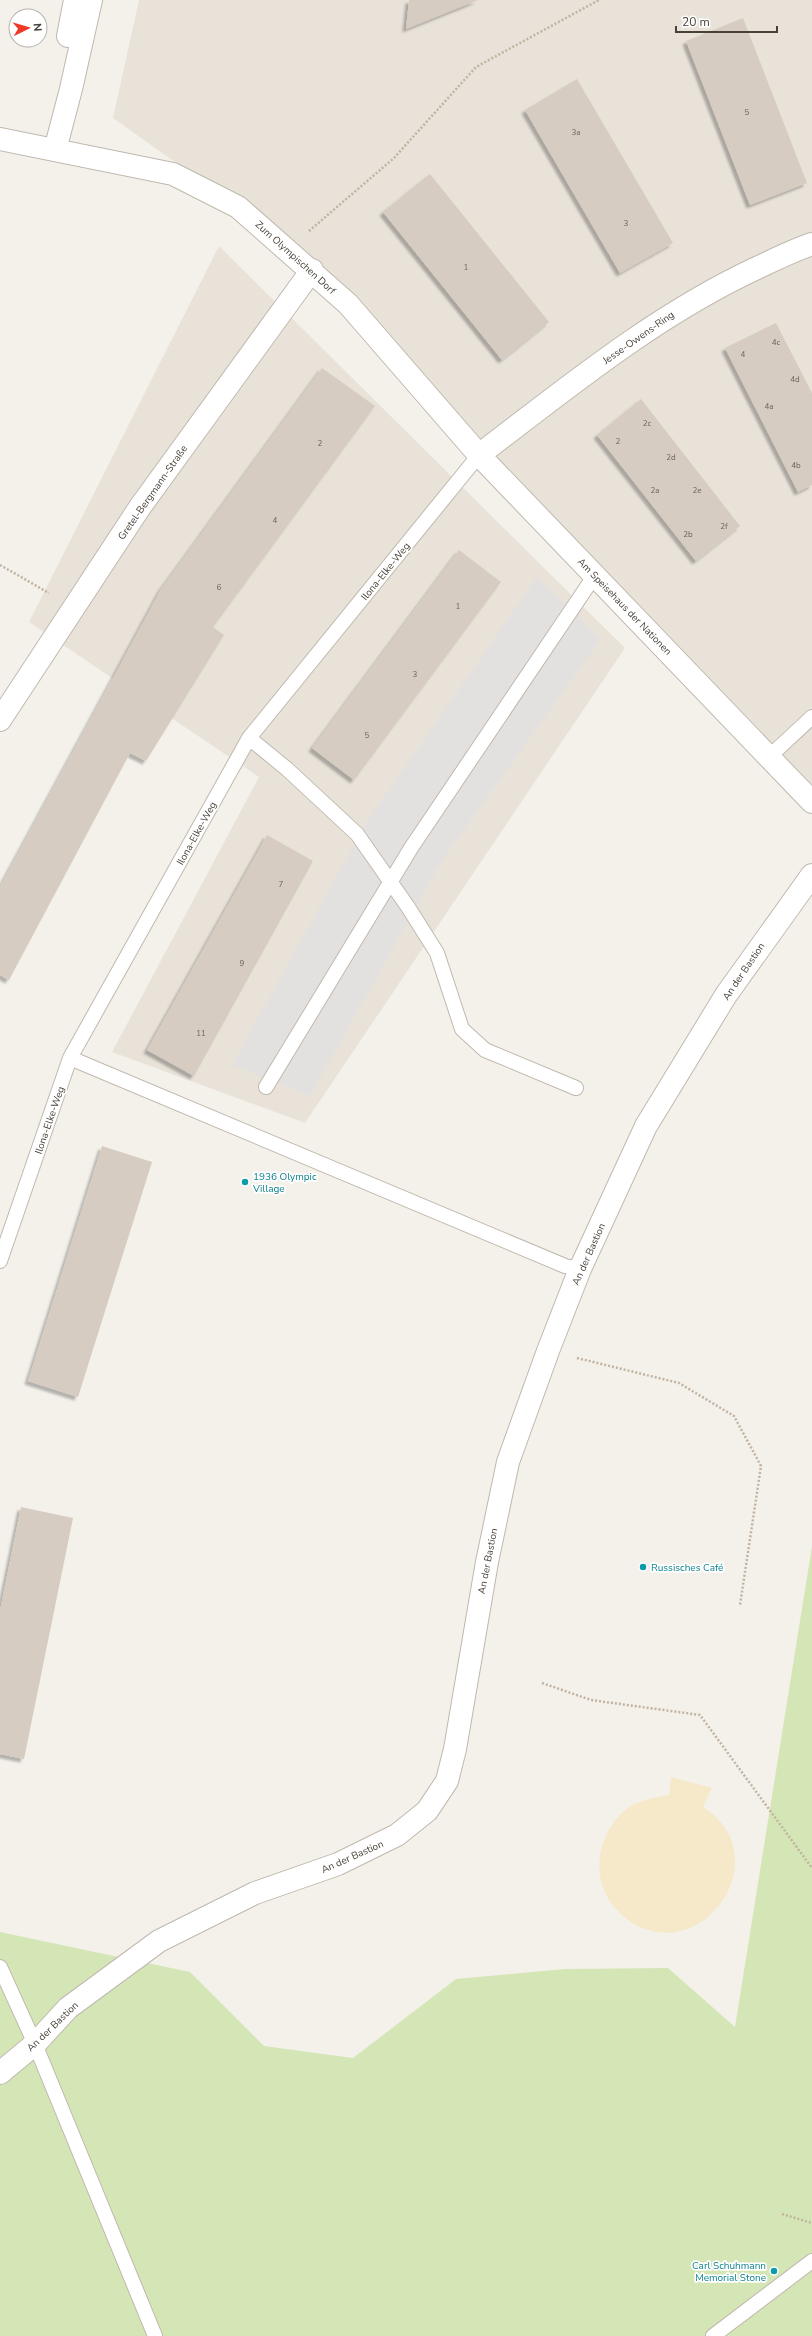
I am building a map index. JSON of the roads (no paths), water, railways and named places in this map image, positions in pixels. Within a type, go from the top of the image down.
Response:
[{"type":"street","points":[[55,150],[57,86],[75,0]]},
{"type":"street","points":[[55,150],[71,89],[91,0]]},
{"type":"street","name":"Zum Olympischen Dorf","points":[[0,139],[173,174],[238,207],[312,270],[348,304],[479,455]]},
{"type":"street","name":"Jesse-Owens-Ring","points":[[479,455],[579,379],[686,304],[745,273],[812,244]]},
{"type":"street","name":"Gretel-Bergmann-Straße","points":[[0,720],[140,507],[312,270]]},
{"type":"street","name":"Am Speisehaus der Nationen","points":[[479,455],[770,756],[812,802]]},
{"type":"street","name":"An der Bastion","points":[[0,2073],[35,2044],[68,2008],[160,1941],[255,1893],[338,1864],[397,1835],[427,1811],[446,1781],[450,1768],[487,1562],[508,1462],[548,1351],[580,1269],[646,1126],[726,995],[812,875]]},
{"type":"lane","name":"Ilona-Elke-Weg","points":[[0,1261],[70,1058],[249,738],[479,455]]},
{"type":"lane","points":[[266,1086],[411,848],[595,575]]},
{"type":"lane","points":[[770,756],[812,717]]},
{"type":"lane","points":[[249,738],[288,769],[357,834],[408,907],[437,953],[462,1030],[485,1050],[576,1088]]},
{"type":"lane","points":[[70,1058],[565,1266],[580,1269]]},
{"type":"lane","points":[[0,1967],[35,2044],[155,2336]]},
{"type":"lane","points":[[713,2336],[812,2261]]},
{"type":"place","name":"1936 Olympic Village","points":[[245,1182]]},
{"type":"place","name":"Russisches Café","points":[[643,1567]]},
{"type":"place","name":"Carl Schuhmann Memorial Stone","points":[[774,2271]]}]
